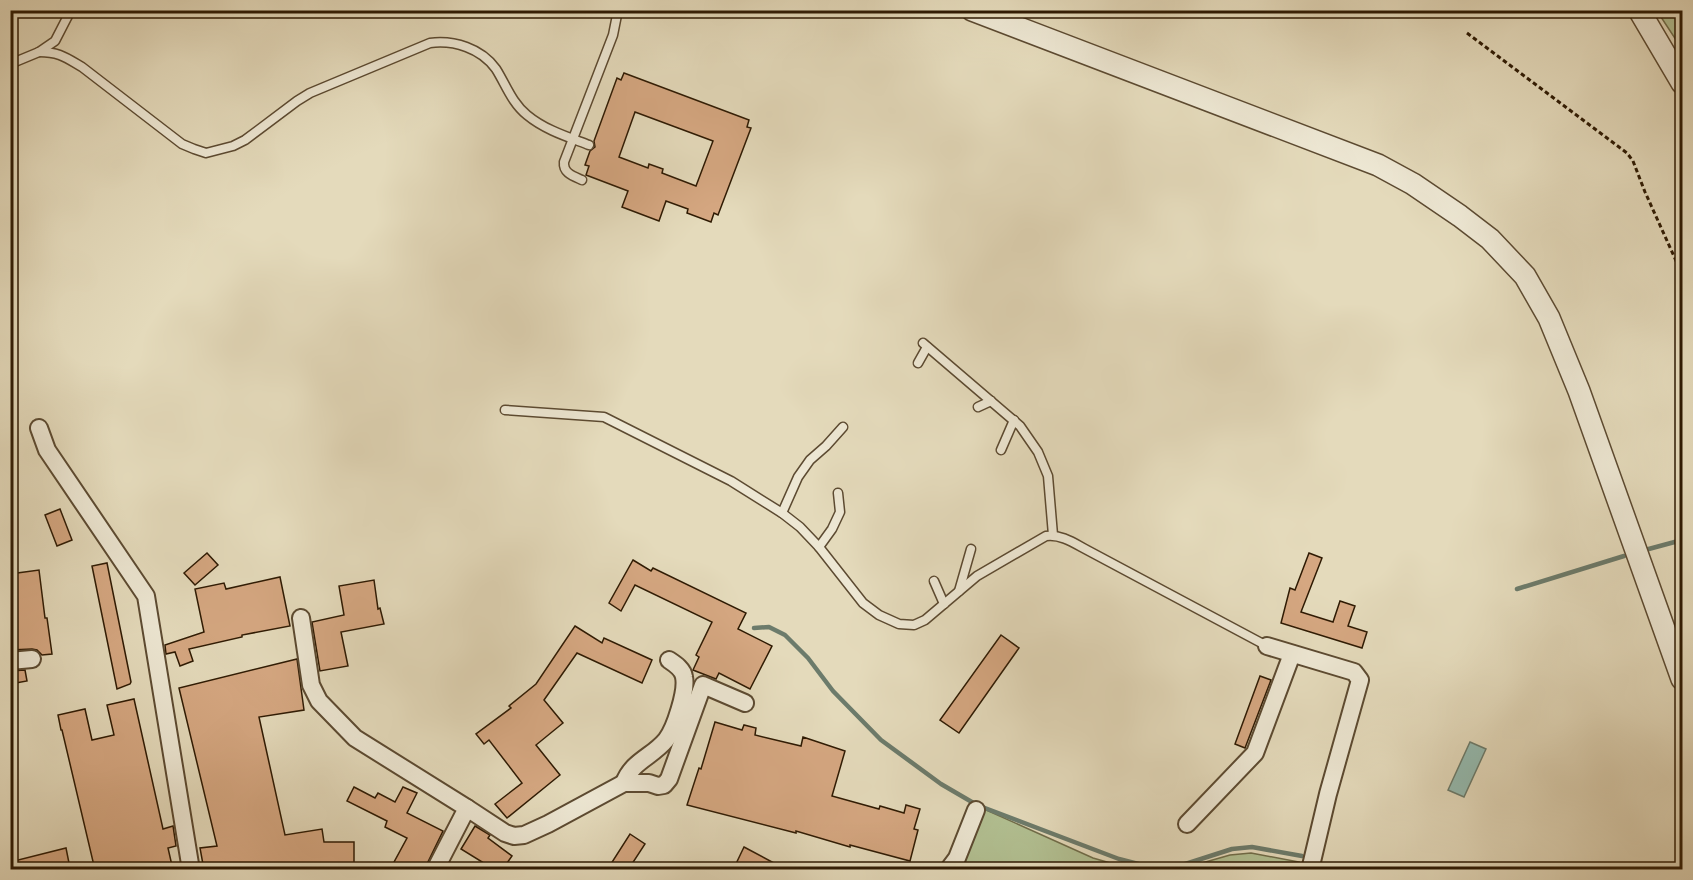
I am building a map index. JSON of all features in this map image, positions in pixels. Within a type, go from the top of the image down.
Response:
[{"type":"street","points":[[972,10],[1378,165],[1413,184],[1490,239],[1525,276],[1549,318],[1579,391],[1683,680]]},
{"type":"street","points":[[1639,10],[1683,83]]},
{"type":"street","points":[[39,428],[46,450],[146,596],[191,870]]},
{"type":"street","points":[[301,618],[311,685],[319,701],[356,738],[505,833],[514,836],[524,835],[548,825],[624,783],[664,785],[669,779],[703,685],[745,702]]},
{"type":"street","points":[[1267,646],[1354,672],[1360,680],[1328,794],[1310,870]]},
{"type":"street","points":[[1187,824],[1255,753],[1292,654]]},
{"type":"street","points":[[10,661],[32,659]]},
{"type":"street","points":[[624,783],[633,767],[660,747],[672,732],[683,689],[684,675],[676,664],[669,660]]},
{"type":"street","points":[[435,870],[466,808]]},
{"type":"street","points":[[948,870],[957,858],[976,810]]},
{"type":"lane","points":[[10,64],[39,52],[55,41],[71,10]]},
{"type":"lane","points":[[582,180],[566,171],[564,162],[613,35],[618,10]]},
{"type":"lane","points":[[39,52],[53,52],[64,56],[82,67],[182,144],[206,153],[246,140],[310,93],[430,43],[446,41],[462,45],[489,60],[514,101],[526,115],[543,127],[589,145]]},
{"type":"lane","points":[[918,363],[925,345],[1020,426],[1038,452],[1048,476],[1053,535]]},
{"type":"lane","points":[[978,406],[991,401]]},
{"type":"lane","points":[[505,410],[604,417],[731,481],[800,527],[819,547],[863,603],[879,615],[899,624],[914,625],[925,620],[977,576],[1046,536],[1053,535],[1087,550],[1267,646]]},
{"type":"lane","points":[[1000,450],[1014,420]]},
{"type":"lane","points":[[782,513],[804,468],[843,427]]},
{"type":"lane","points":[[819,547],[832,529],[840,512],[838,493]]},
{"type":"lane","points":[[959,591],[971,549]]},
{"type":"lane","points":[[934,581],[944,604]]},
{"type":"path","points":[[1467,33],[1627,153],[1633,161],[1683,273]]},
{"type":"green space","points":[[1657,11],[1682,11],[1682,49]]},
{"type":"green space","points":[[984,809],[1093,858],[1131,869],[953,870]]},
{"type":"green space","points":[[1251,853],[1299,862],[1296,869],[1181,869],[1230,855]]},
{"type":"water","points":[[1470,742],[1486,749],[1464,797],[1448,790]]},
{"type":"building","points":[[624,73],[749,120],[747,127],[751,128],[718,215],[714,213],[711,222],[687,213],[688,209],[666,201],[659,221],[622,207],[628,191],[586,175],[589,166],[585,165],[590,151],[595,147],[594,141],[617,78],[621,80]],"holes":[[[635,112],[713,141],[696,186],[662,173],[663,169],[649,164],[648,168],[619,157]]]},
{"type":"building","points":[[60,509],[72,540],[57,546],[45,515]]},
{"type":"building","points":[[207,553],[218,565],[195,585],[184,573]]},
{"type":"building","points":[[1309,553],[1322,558],[1301,612],[1333,622],[1340,601],[1355,606],[1348,626],[1367,632],[1362,648],[1281,623],[1290,588],[1295,590]]},
{"type":"building","points":[[633,560],[651,571],[653,568],[746,613],[738,629],[772,646],[750,689],[719,673],[716,679],[693,670],[699,657],[696,655],[712,622],[635,585],[621,611],[609,603]]},
{"type":"building","points":[[107,563],[131,682],[117,689],[92,566]]},
{"type":"building","points":[[39,570],[52,654],[42,655],[32,649],[10,650],[10,574]]},
{"type":"building","points":[[280,577],[290,626],[242,635],[242,637],[189,649],[193,661],[180,666],[175,652],[166,654],[165,645],[204,632],[195,589],[224,583],[226,589]]},
{"type":"building","points":[[374,580],[378,609],[380,608],[384,624],[341,632],[348,666],[320,671],[312,622],[344,615],[339,586]]},
{"type":"building","points":[[575,626],[602,643],[604,638],[652,660],[642,683],[577,653],[544,700],[563,723],[536,745],[560,775],[507,818],[495,804],[522,783],[489,740],[484,744],[476,734],[511,708],[509,706],[536,684]]},
{"type":"building","points":[[1001,635],[1019,648],[959,733],[940,720]]},
{"type":"building","points":[[297,659],[304,710],[259,717],[285,835],[322,829],[324,842],[354,842],[354,870],[204,870],[200,848],[217,846],[179,688]]},
{"type":"building","points":[[25,670],[27,681],[10,684],[10,671]]},
{"type":"building","points":[[1260,676],[1271,680],[1245,748],[1235,744]]},
{"type":"building","points":[[134,699],[163,829],[173,826],[176,846],[168,848],[173,870],[95,870],[58,715],[85,709],[92,740],[114,735],[107,705]]},
{"type":"building","points":[[715,722],[742,730],[744,725],[756,728],[755,735],[801,746],[803,737],[845,751],[832,796],[879,809],[880,806],[904,813],[906,805],[920,809],[914,829],[918,830],[910,861],[687,805]]},
{"type":"building","points":[[354,787],[375,798],[378,793],[395,802],[403,787],[417,793],[407,813],[443,831],[424,870],[405,870],[393,864],[407,838],[385,827],[387,821],[347,801]]},
{"type":"building","points":[[475,826],[490,835],[488,838],[512,856],[502,870],[495,870],[461,849]]},
{"type":"building","points":[[630,834],[645,844],[628,870],[607,870]]},
{"type":"building","points":[[744,847],[787,870],[733,870]]},
{"type":"building","points":[[66,848],[69,863],[44,870],[10,870],[10,862]]},
{"type":"waterway","points":[[1645,550],[1682,540]]},
{"type":"waterway","points":[[1517,589],[1624,556]]},
{"type":"waterway","points":[[754,628],[769,627],[785,635],[808,658],[833,691],[881,740],[941,784],[977,805],[1119,859],[1146,866],[1176,867],[1232,849],[1252,847],[1302,856]]}]
